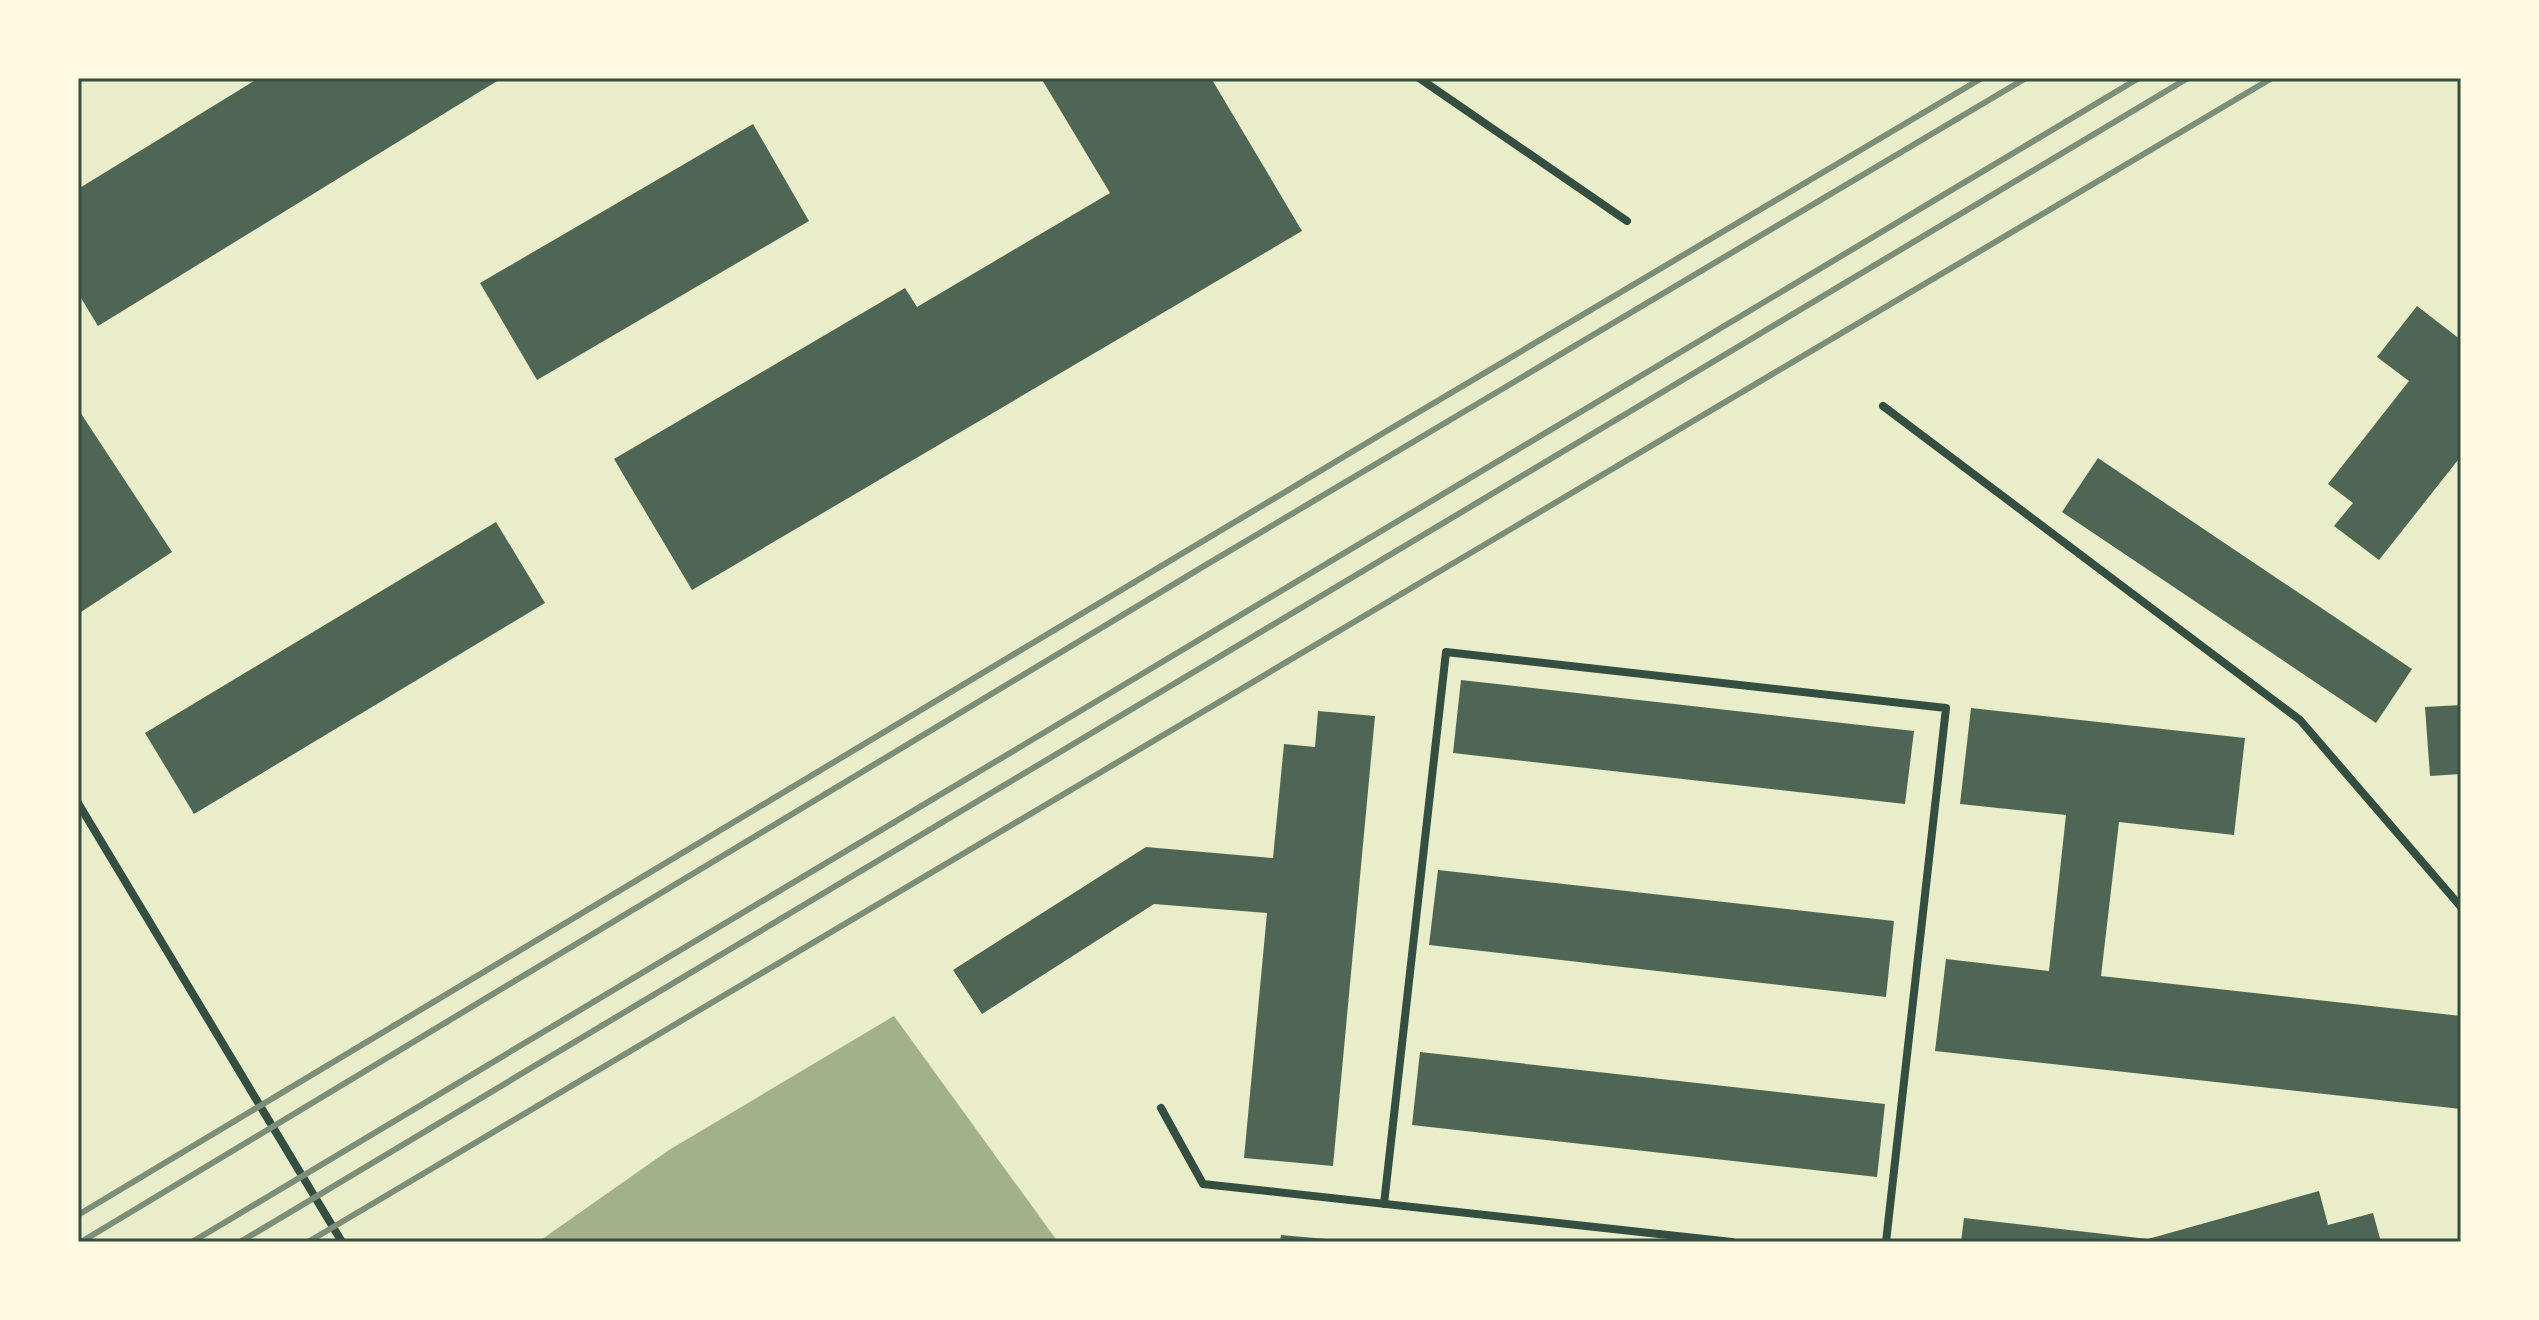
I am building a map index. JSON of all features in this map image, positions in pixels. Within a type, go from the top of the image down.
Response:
[{"type":"street","points":[[1419,78],[1627,221]]},
{"type":"street","points":[[1883,406],[2300,720],[2461,907]]},
{"type":"street","points":[[1384,1204],[1446,652],[1946,708],[1886,1242]]},
{"type":"street","points":[[78,803],[342,1242]]},
{"type":"street","points":[[1161,1108],[1203,1184],[1732,1242]]},
{"type":"shaded area","points":[[894,1016],[1058,1242],[538,1242],[669,1150]]},
{"type":"building","points":[[259,78],[502,78],[98,326],[78,293],[78,189]]},
{"type":"building","points":[[1041,78],[1211,78],[1302,231],[692,590],[614,459],[905,288],[917,307],[1110,193]]},
{"type":"building","points":[[753,124],[809,221],[537,380],[480,283]]},
{"type":"building","points":[[2417,306],[2461,340],[2461,462],[2458,460],[2379,560],[2334,526],[2353,503],[2328,484],[2409,381],[2377,357]]},
{"type":"building","points":[[78,409],[172,552],[78,614]]},
{"type":"building","points":[[2098,458],[2412,669],[2376,723],[2062,512]]},
{"type":"building","points":[[496,522],[545,603],[194,814],[145,733]]},
{"type":"building","points":[[1461,680],[1914,731],[1905,804],[1453,753]]},
{"type":"building","points":[[2461,705],[2461,774],[2430,776],[2425,707]]},
{"type":"building","points":[[1971,708],[2245,738],[2234,835],[2119,822],[2101,976],[2461,1016],[2461,1109],[1935,1051],[1946,959],[2049,971],[2066,815],[1960,804]]},
{"type":"building","points":[[1318,711],[1375,716],[1333,1166],[1244,1158],[1267,913],[1154,904],[982,1014],[953,970],[1146,847],[1273,858],[1284,744],[1315,747]]},
{"type":"building","points":[[1438,870],[1894,921],[1886,997],[1429,945]]},
{"type":"building","points":[[1420,1052],[1885,1104],[1877,1177],[1412,1125]]},
{"type":"building","points":[[2319,1191],[2328,1225],[2373,1213],[2381,1242],[1961,1242],[1964,1218],[2148,1239]]},
{"type":"building","points":[[1281,1235],[1337,1240],[1337,1242],[1280,1242]]},
{"type":"railway","points":[[78,1215],[1982,78]]},
{"type":"railway","points":[[81,1242],[808,803],[2026,78]]},
{"type":"railway","points":[[192,1242],[2139,78]]},
{"type":"railway","points":[[240,1242],[2188,78]]},
{"type":"railway","points":[[308,1242],[2272,78]]}]
